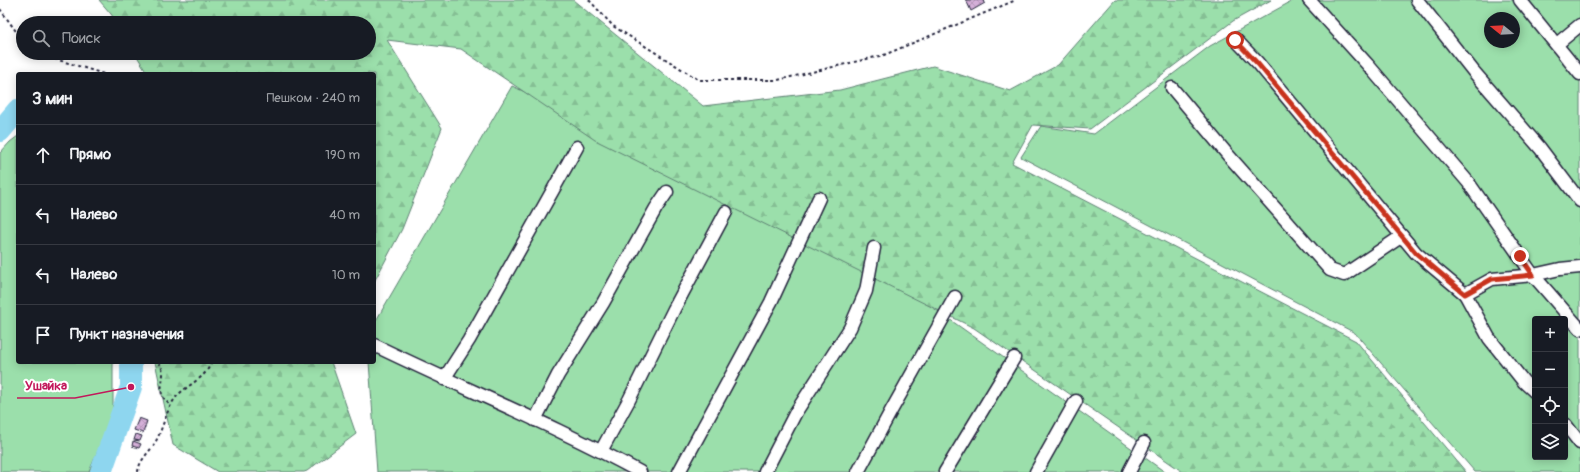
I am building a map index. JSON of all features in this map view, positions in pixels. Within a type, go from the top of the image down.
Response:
[{"type":"street","points":[[1309,0],[1368,65],[1468,182],[1533,275],[1580,329]]},
{"type":"street","points":[[1417,0],[1474,72],[1540,148],[1580,201]]},
{"type":"street","points":[[1520,0],[1580,74]]},
{"type":"street","points":[[1557,44],[1580,25]]},
{"type":"street","points":[[1235,40],[1258,64],[1416,253],[1465,294],[1489,338],[1524,382],[1532,389]]},
{"type":"street","points":[[1172,88],[1228,155],[1330,270],[1344,275],[1402,236]]},
{"type":"street","points":[[444,379],[469,340],[577,147]]},
{"type":"street","points":[[535,420],[558,375],[603,303],[656,208],[667,192]]},
{"type":"street","points":[[679,472],[771,302],[819,198]]},
{"type":"street","points":[[601,450],[629,400],[674,309],[726,212]]},
{"type":"street","points":[[765,472],[796,412],[850,328],[866,291],[874,248]]},
{"type":"street","points":[[1465,294],[1492,279],[1533,275],[1560,269],[1580,267]]},
{"type":"street","points":[[858,472],[955,297]]},
{"type":"street","points":[[376,346],[444,379],[601,450],[640,472]]},
{"type":"street","points":[[945,472],[1014,358]]},
{"type":"street","points":[[1036,472],[1076,401]]},
{"type":"street","points":[[1568,428],[1580,443]]},
{"type":"street","points":[[1129,472],[1144,443]]},
{"type":"path","points":[[588,0],[613,26],[699,80],[778,80],[884,55],[1016,0]]},
{"type":"path","points":[[0,9],[16,31]]},
{"type":"path","points":[[58,60],[98,72]]},
{"type":"path","points":[[160,364],[163,372],[160,390],[162,398],[171,406]]},
{"type":"path","points":[[138,472],[138,466],[155,443],[171,406],[178,396],[209,370],[210,364]]},
{"type":"green space","points":[[99,0],[573,0],[703,106],[840,90],[933,66],[1010,91],[1058,65],[1115,0],[1271,0],[1233,21],[1090,129],[1033,125],[1012,163],[1356,341],[1466,472],[1183,472],[974,328],[595,140],[461,49],[387,40],[442,128],[402,229],[376,278],[376,72],[147,72],[139,60],[376,60],[376,16],[112,16]]},
{"type":"green space","points":[[1294,0],[1580,0],[1580,472],[1475,472],[1355,333],[1021,157],[1041,126],[1094,134],[1210,46]]},
{"type":"green space","points":[[512,86],[822,229],[1165,472],[377,472],[369,364],[376,364],[376,321]]},
{"type":"green space","points":[[16,138],[16,364],[113,364],[113,414],[89,472],[0,472],[0,153]]},
{"type":"green space","points":[[155,364],[332,364],[356,434],[304,472],[218,472],[173,445]]},
{"type":"building","points":[[966,0],[984,0],[985,3],[971,11]]},
{"type":"building","points":[[139,418],[147,421],[143,433],[134,430]]},
{"type":"building","points":[[975,427],[980,430],[975,439],[970,436]]},
{"type":"building","points":[[136,434],[142,436],[140,441],[134,440]]},
{"type":"building","points":[[133,441],[141,444],[139,448],[132,446]]},
{"type":"waterway","points":[[0,131],[16,112]]},
{"type":"waterway","points":[[101,472],[131,387],[131,364]]},
{"type":"place","name":"Ушайка","points":[[131,387]]},
{"type":"route","points":[[1235,40],[1258,64],[1416,253],[1465,294],[1492,279],[1533,275],[1520,256]]}]
